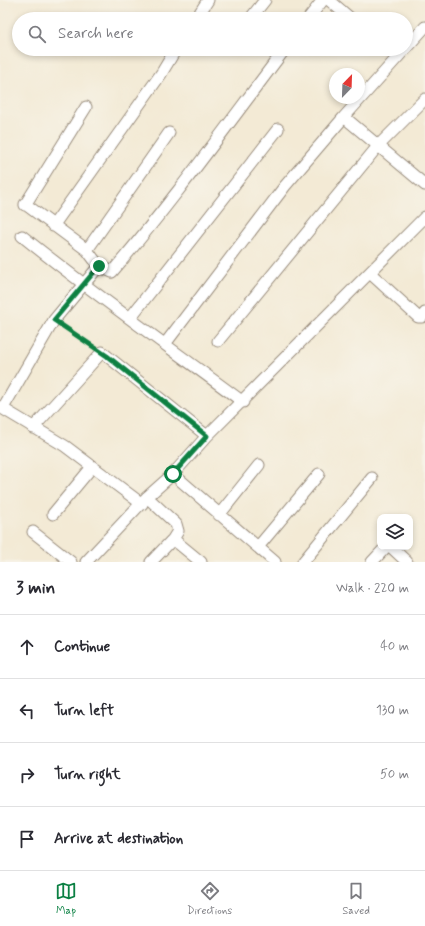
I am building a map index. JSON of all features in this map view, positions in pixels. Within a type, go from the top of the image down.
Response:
[{"type":"street","points":[[200,12],[208,0]]},
{"type":"street","points":[[314,12],[323,0]]},
{"type":"street","points":[[329,0],[343,12]]},
{"type":"street","points":[[254,12],[260,2]]},
{"type":"street","points":[[413,40],[425,27]]},
{"type":"street","points":[[53,226],[161,74],[172,56]]},
{"type":"street","points":[[86,108],[25,204],[87,250],[99,266],[112,272],[218,140],[280,56]]},
{"type":"street","points":[[165,344],[285,186],[344,116],[398,56]]},
{"type":"street","points":[[218,341],[378,146],[425,99]]},
{"type":"street","points":[[344,116],[425,184]]},
{"type":"street","points":[[130,318],[278,129]]},
{"type":"street","points":[[87,250],[169,133]]},
{"type":"street","points":[[86,562],[144,501],[173,474],[207,436],[243,402],[425,217]]},
{"type":"street","points":[[22,236],[82,285],[130,318],[243,402]]},
{"type":"street","points":[[99,266],[54,320],[2,408],[65,446],[92,467],[176,524],[178,531],[173,539],[151,562]]},
{"type":"street","points":[[370,273],[418,316],[422,317],[425,313]]},
{"type":"street","points":[[33,428],[102,352],[207,436]]},
{"type":"street","points":[[218,516],[259,465]]},
{"type":"street","points":[[53,514],[92,467]]},
{"type":"street","points":[[173,474],[218,516],[258,547],[274,562]]},
{"type":"street","points":[[258,547],[319,474]]},
{"type":"street","points":[[303,562],[372,478]]},
{"type":"street","points":[[33,532],[71,562]]},
{"type":"street","points":[[173,539],[201,562]]},
{"type":"street","points":[[372,562],[383,550]]},
{"type":"street","points":[[393,550],[407,562]]},
{"type":"path","points":[[54,320],[102,352]]},
{"type":"route","points":[[99,266],[54,320],[107,356],[207,436],[173,474]]}]
